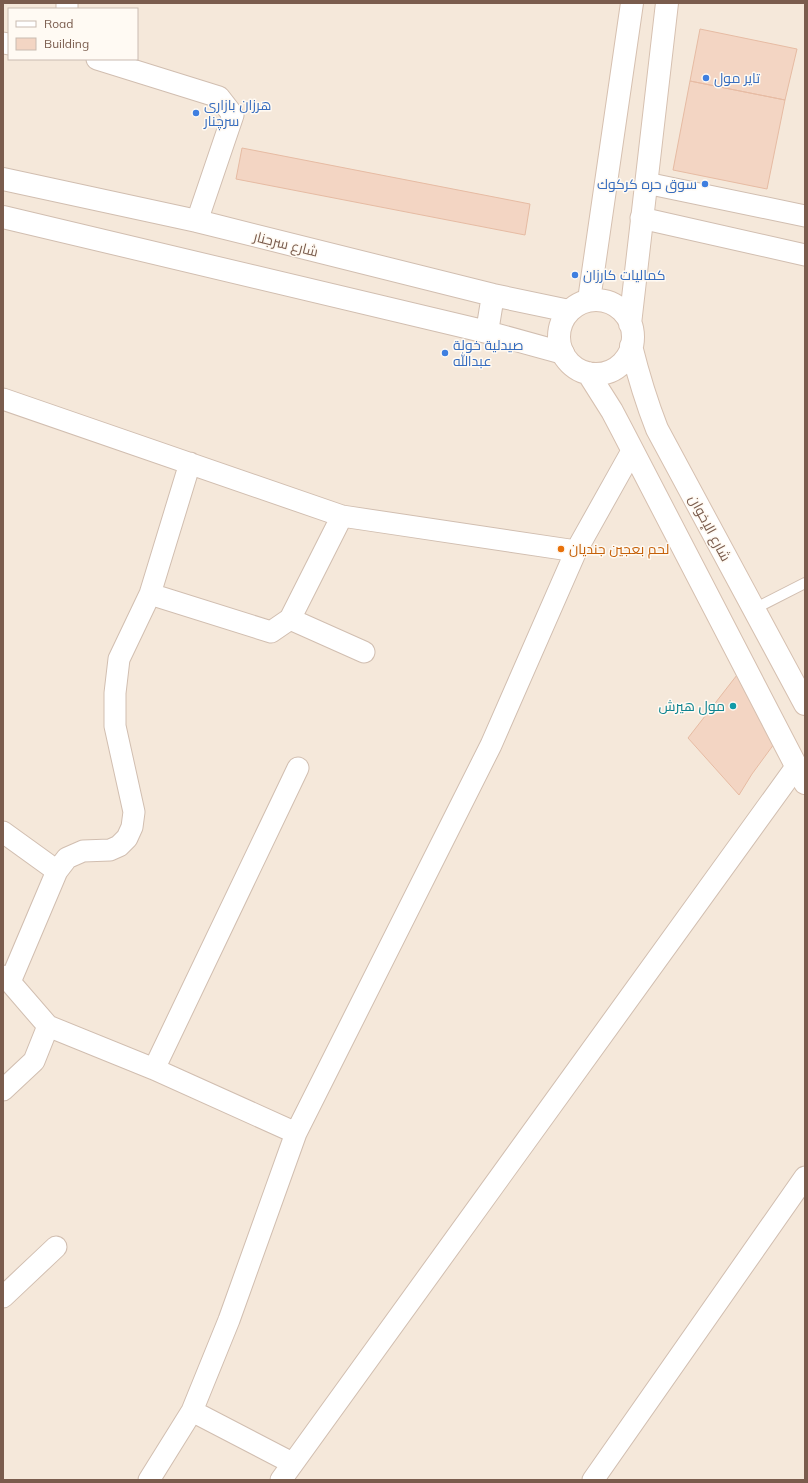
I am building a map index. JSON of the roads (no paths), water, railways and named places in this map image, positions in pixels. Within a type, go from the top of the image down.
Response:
[{"type":"main road","points":[[588,300],[632,3]]},
{"type":"main road","points":[[630,324],[641,218],[668,3]]},
{"type":"main road","name":"شارع سرجنار","points":[[3,179],[197,221],[493,296],[569,311]]},
{"type":"main road","points":[[3,217],[487,332],[562,353]]},
{"type":"main road","points":[[487,332],[493,296]]},
{"type":"main road","points":[[588,300],[609,302],[618,307],[625,314],[630,324],[632,334],[631,346],[627,356],[620,364],[610,371],[588,373],[573,365],[562,353],[559,342],[559,331],[563,320],[569,311],[578,304],[588,300]]},
{"type":"main road","name":"شارع الإخوان","points":[[631,346],[646,402],[657,429],[805,704]]},
{"type":"main road","points":[[588,373],[612,410],[801,775]]},
{"type":"street","points":[[100,60],[219,97],[233,115],[197,221]]},
{"type":"street","points":[[646,183],[805,216]]},
{"type":"street","points":[[641,218],[805,255]]},
{"type":"street","points":[[3,399],[342,516],[576,551]]},
{"type":"street","points":[[149,1480],[192,1411],[229,1320],[296,1133],[491,745],[576,551],[632,450]]},
{"type":"street","points":[[190,463],[150,594],[119,658],[115,693],[115,726],[134,812],[132,827],[127,838],[119,846],[110,850],[83,851],[67,858],[57,871],[6,979],[48,1026],[154,1068],[296,1133]]},
{"type":"street","points":[[150,594],[271,632],[290,619],[342,516]]},
{"type":"street","points":[[290,619],[364,652]]},
{"type":"street","points":[[154,1068],[298,768]]},
{"type":"street","points":[[281,1480],[292,1463],[801,775]]},
{"type":"street","points":[[3,832],[57,871]]},
{"type":"street","points":[[3,1090],[34,1061],[48,1026]]},
{"type":"street","points":[[593,1480],[805,1177]]},
{"type":"street","points":[[3,1297],[56,1246]]},
{"type":"street","points":[[192,1411],[292,1463]]},
{"type":"lane","points":[[754,609],[805,583]]},
{"type":"place","name":"تاير مول","points":[[706,78]]},
{"type":"place","name":"هرزان بازاری سرچنار","points":[[196,113]]},
{"type":"place","name":"سوق حره كركوك","points":[[705,184]]},
{"type":"place","name":"كمالیات كارزان","points":[[575,275]]},
{"type":"place","name":"صيدلية خولة عبدالله","points":[[445,353]]},
{"type":"place","name":"لحم بعجين جنديان","points":[[561,549]]},
{"type":"place","name":"مول هيرش","points":[[733,706]]}]
